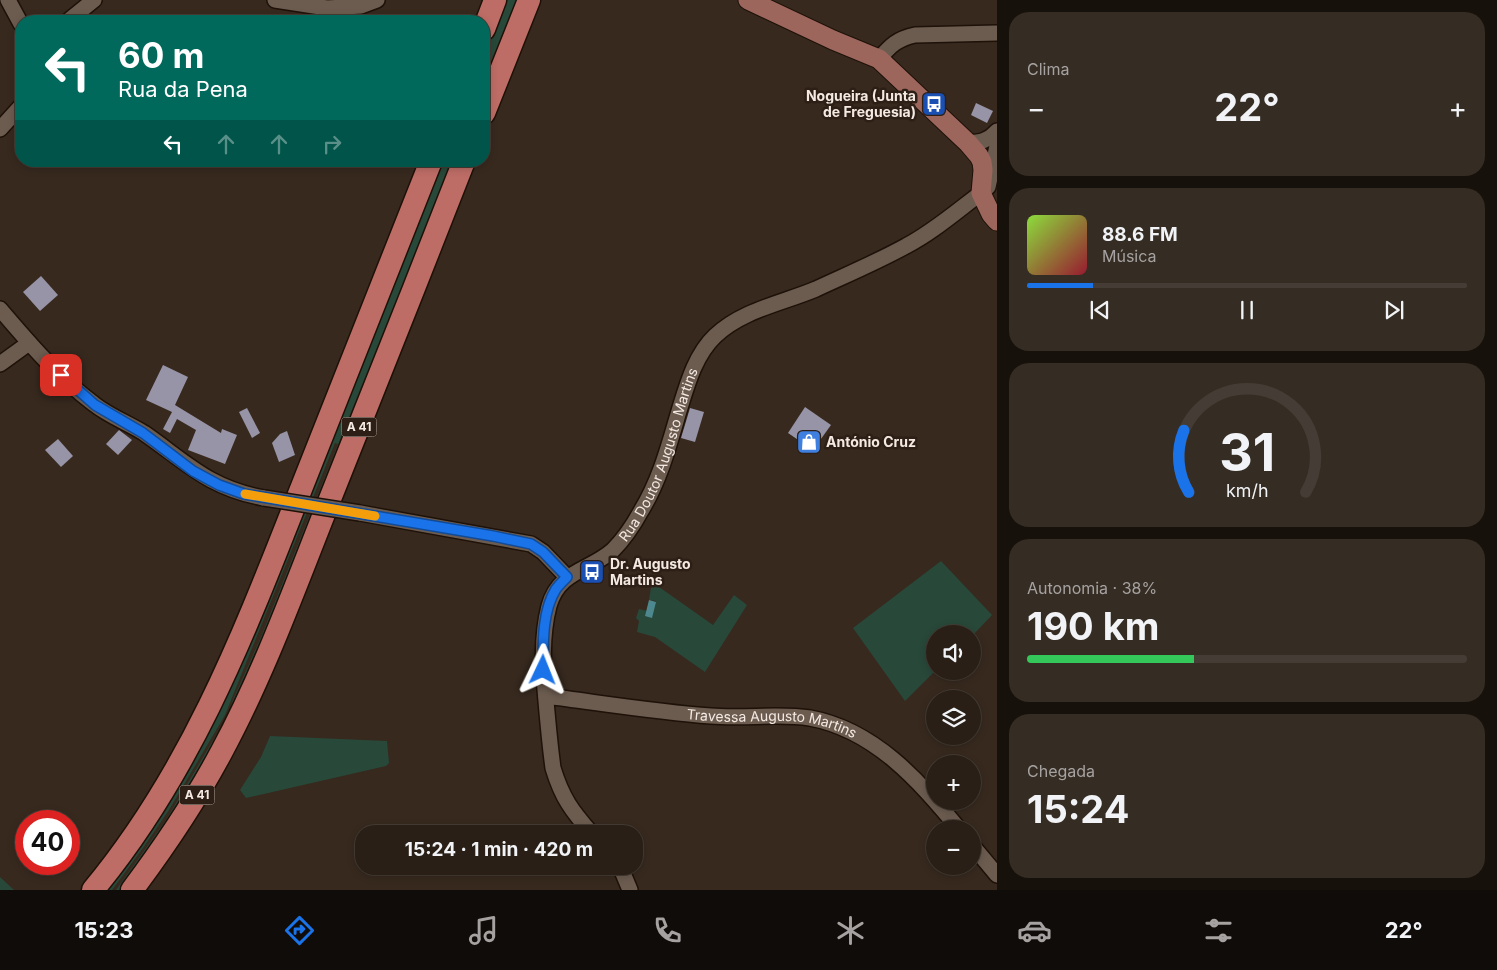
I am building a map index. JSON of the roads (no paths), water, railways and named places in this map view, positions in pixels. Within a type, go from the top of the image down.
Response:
[{"type":"highway","points":[[489,15],[495,0]]},
{"type":"highway","points":[[490,98],[529,0]]},
{"type":"highway","name":"A 41","points":[[93,890],[119,857],[156,802],[191,743],[222,681],[282,536],[429,167]]},
{"type":"highway","name":"A 41","points":[[132,890],[191,806],[222,752],[251,692],[285,612],[462,167]]},
{"type":"main road","points":[[748,0],[833,40],[879,59],[968,143],[979,156],[983,170],[982,196],[997,221]]},
{"type":"street","points":[[8,0],[16,15]]},
{"type":"street","points":[[75,15],[94,0]]},
{"type":"street","points":[[275,0],[327,8],[361,6],[377,0]]},
{"type":"street","points":[[879,59],[893,44],[902,38],[915,35],[997,33]]},
{"type":"street","points":[[0,129],[15,113]]},
{"type":"street","points":[[968,143],[982,142],[989,139],[997,131]]},
{"type":"street","points":[[982,196],[997,146]]},
{"type":"street","name":"Rua Doutor Augusto Martins","points":[[584,825],[566,803],[553,768],[543,670],[544,644],[550,605],[556,589],[567,577],[613,550],[641,512],[654,486],[691,373],[701,353],[715,336],[735,321],[814,290],[908,246],[982,196]]},
{"type":"street","points":[[0,309],[49,365],[95,405],[143,433],[193,471],[219,485],[244,494],[264,498],[360,513],[531,544],[543,552],[567,577]]},
{"type":"street","points":[[0,364],[29,343]]},
{"type":"street","name":"Travessa Augusto Martins","points":[[546,696],[712,716],[803,718],[832,725],[860,736],[886,752],[910,774],[951,820]]},
{"type":"street","points":[[981,855],[997,874]]},
{"type":"street","points":[[624,875],[630,890]]},
{"type":"water","points":[[649,600],[656,602],[652,618],[645,616]]},
{"type":"place","name":"Nogueira (Junta de Freguesia)","points":[[934,104]]},
{"type":"place","name":"António Cruz","points":[[809,442]]},
{"type":"place","name":"Dr. Augusto Martins","points":[[592,572]]}]
